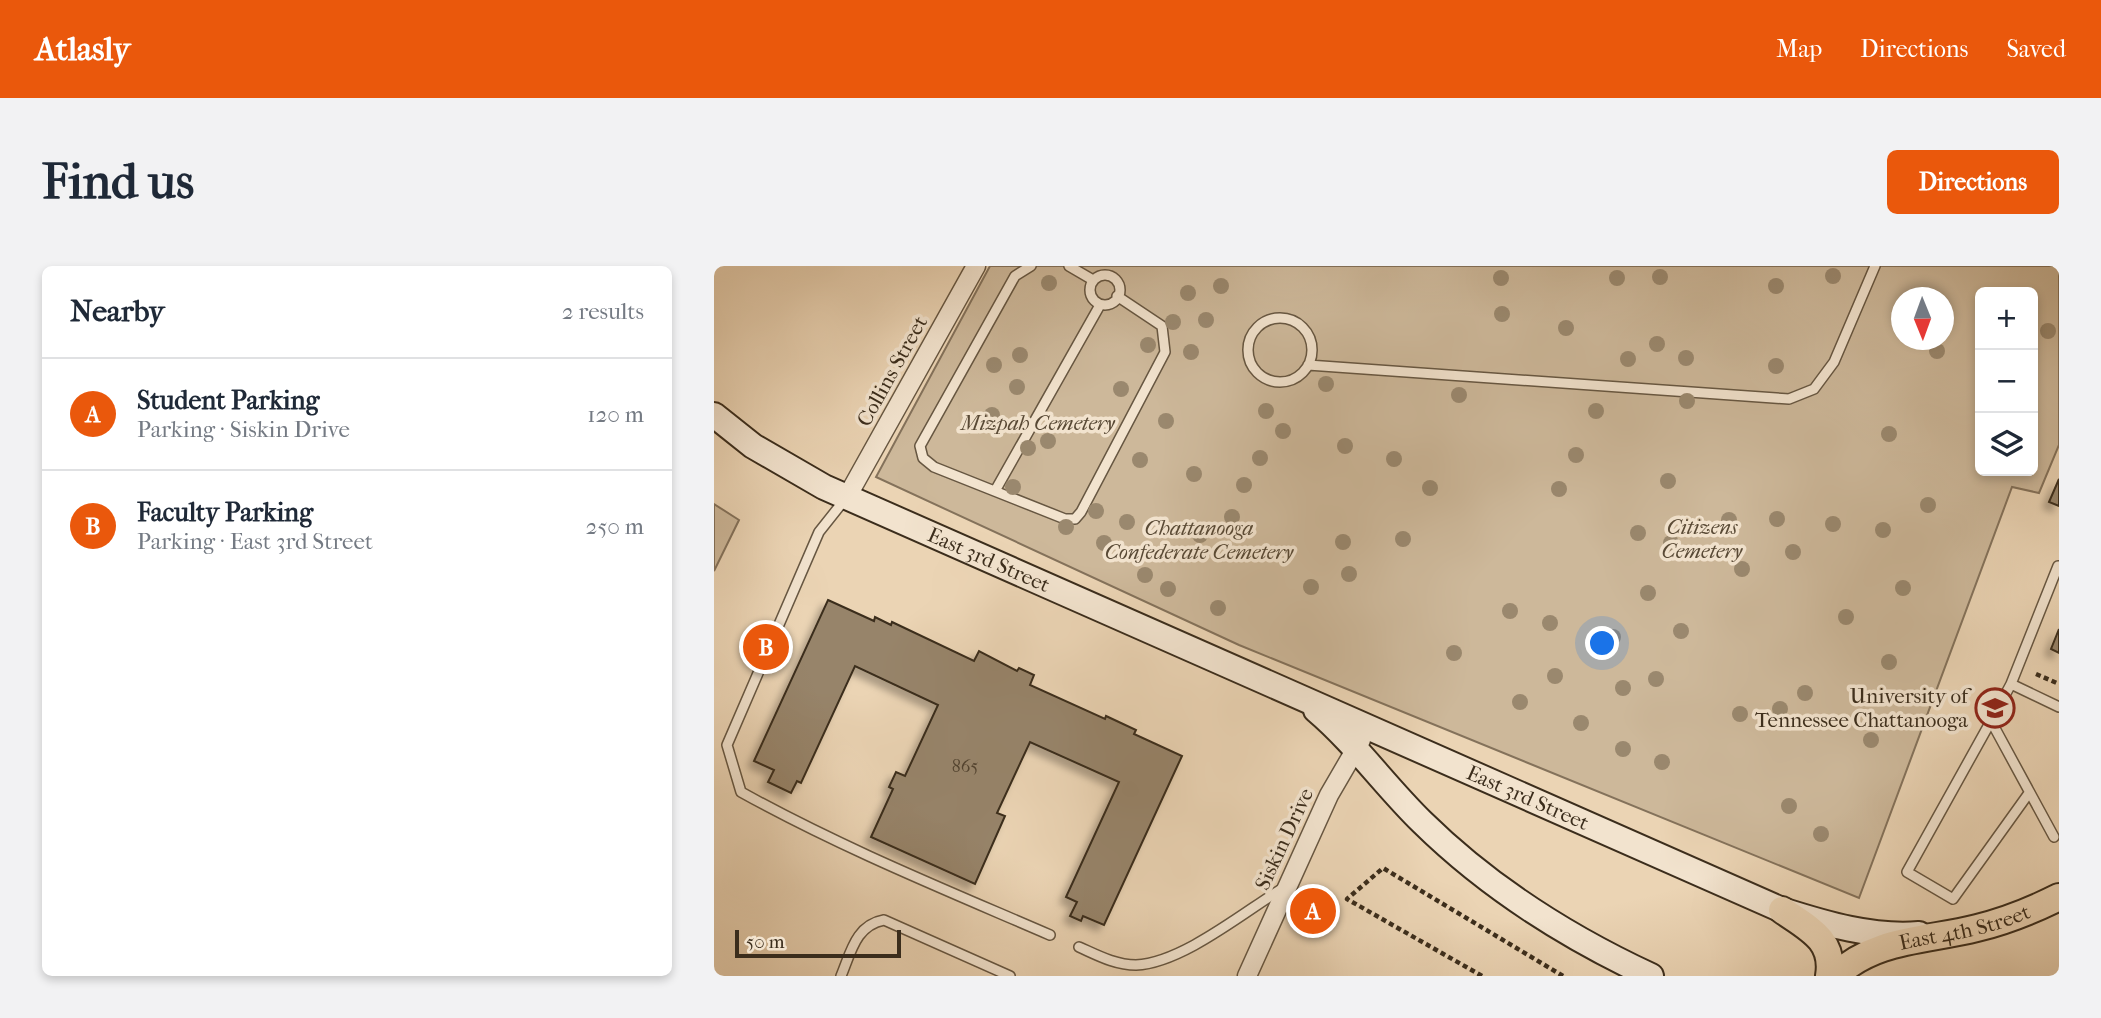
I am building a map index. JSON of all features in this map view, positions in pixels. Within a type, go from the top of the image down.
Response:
[{"type":"main road","name":"East 3rd Street","points":[[714,415],[753,446],[847,497],[1783,910]]},
{"type":"main road","name":"East 3rd Street","points":[[1272,686],[1315,710],[1423,823],[1501,889],[1587,944],[1651,976]]},
{"type":"main road","name":"East 4th Street","points":[[1783,910],[1840,926],[1894,934],[1975,929],[2059,897]]},
{"type":"main road","points":[[1783,910],[1822,937],[1830,956],[1829,976]]},
{"type":"main road","points":[[1835,976],[1860,957],[1892,944],[1975,929]]},
{"type":"street","name":"Collins Street","points":[[847,497],[976,266]]},
{"type":"street","name":"Siskin Drive","points":[[1247,976],[1285,887],[1354,748],[1373,728]]},
{"type":"lane","points":[[1031,266],[1015,276],[920,446],[923,458],[934,467],[1065,519],[1075,519],[1081,512],[1165,352],[1162,326],[1117,296]]},
{"type":"lane","points":[[1069,266],[1093,280]]},
{"type":"lane","points":[[1308,365],[1789,399],[1814,389],[1834,362],[1875,266]]},
{"type":"lane","points":[[995,491],[1100,305],[1115,301],[1119,287],[1114,270],[1100,274],[1093,280],[1089,290],[1094,301],[1100,305]]},
{"type":"lane","points":[[1279,316],[1303,325],[1314,349],[1308,365],[1304,373],[1281,383],[1268,381],[1256,374],[1246,350],[1255,326],[1279,316]]},
{"type":"lane","points":[[847,497],[819,531],[727,745],[741,792],[792,821],[950,894],[1050,935]]},
{"type":"lane","points":[[2029,793],[1953,900],[1907,872],[2011,684],[2058,566]]},
{"type":"lane","points":[[2011,684],[2059,707]]},
{"type":"lane","points":[[1991,721],[2029,793],[2058,838]]},
{"type":"lane","points":[[1079,947],[1114,962],[1136,965],[1160,960],[1183,950],[1285,887]]},
{"type":"lane","points":[[841,976],[861,931],[871,923],[884,920],[1010,976]]},
{"type":"path","points":[[2036,674],[2059,684]]},
{"type":"path","points":[[1482,976],[1347,899],[1383,868],[1563,976]]},
{"type":"green space","name":"Citizens Cemetery","points":[[990,266],[2059,266],[2059,445],[2039,493],[2012,487],[1859,898],[1239,645],[876,477]]},
{"type":"green space","points":[[714,504],[739,520],[714,571]]},
{"type":"building","points":[[2059,479],[2059,506],[2049,502]]},
{"type":"building","points":[[828,600],[874,621],[875,617],[891,625],[892,622],[974,661],[979,651],[1017,671],[1019,668],[1034,675],[1030,685],[1136,730],[1134,734],[1182,756],[1104,925],[1083,916],[1081,921],[1070,916],[1077,902],[1066,897],[1119,782],[1030,742],[997,813],[1005,816],[975,884],[871,837],[893,789],[889,787],[896,772],[905,776],[938,705],[855,666],[801,783],[797,781],[791,793],[768,782],[774,770],[754,761]]},
{"type":"building","points":[[2059,629],[2059,653],[2051,649]]},
{"type":"place","name":"Faculty Parking","points":[[766,647]]},
{"type":"place","name":"University of Tennessee Chattanooga","points":[[1995,708]]},
{"type":"place","name":"Student Parking","points":[[1313,911]]},
{"type":"park label","name":"Mizpah Cemetery","points":[[1038,423]]},
{"type":"park label","name":"Chattanooga Confederate Cemetery","points":[[1199,540]]}]
